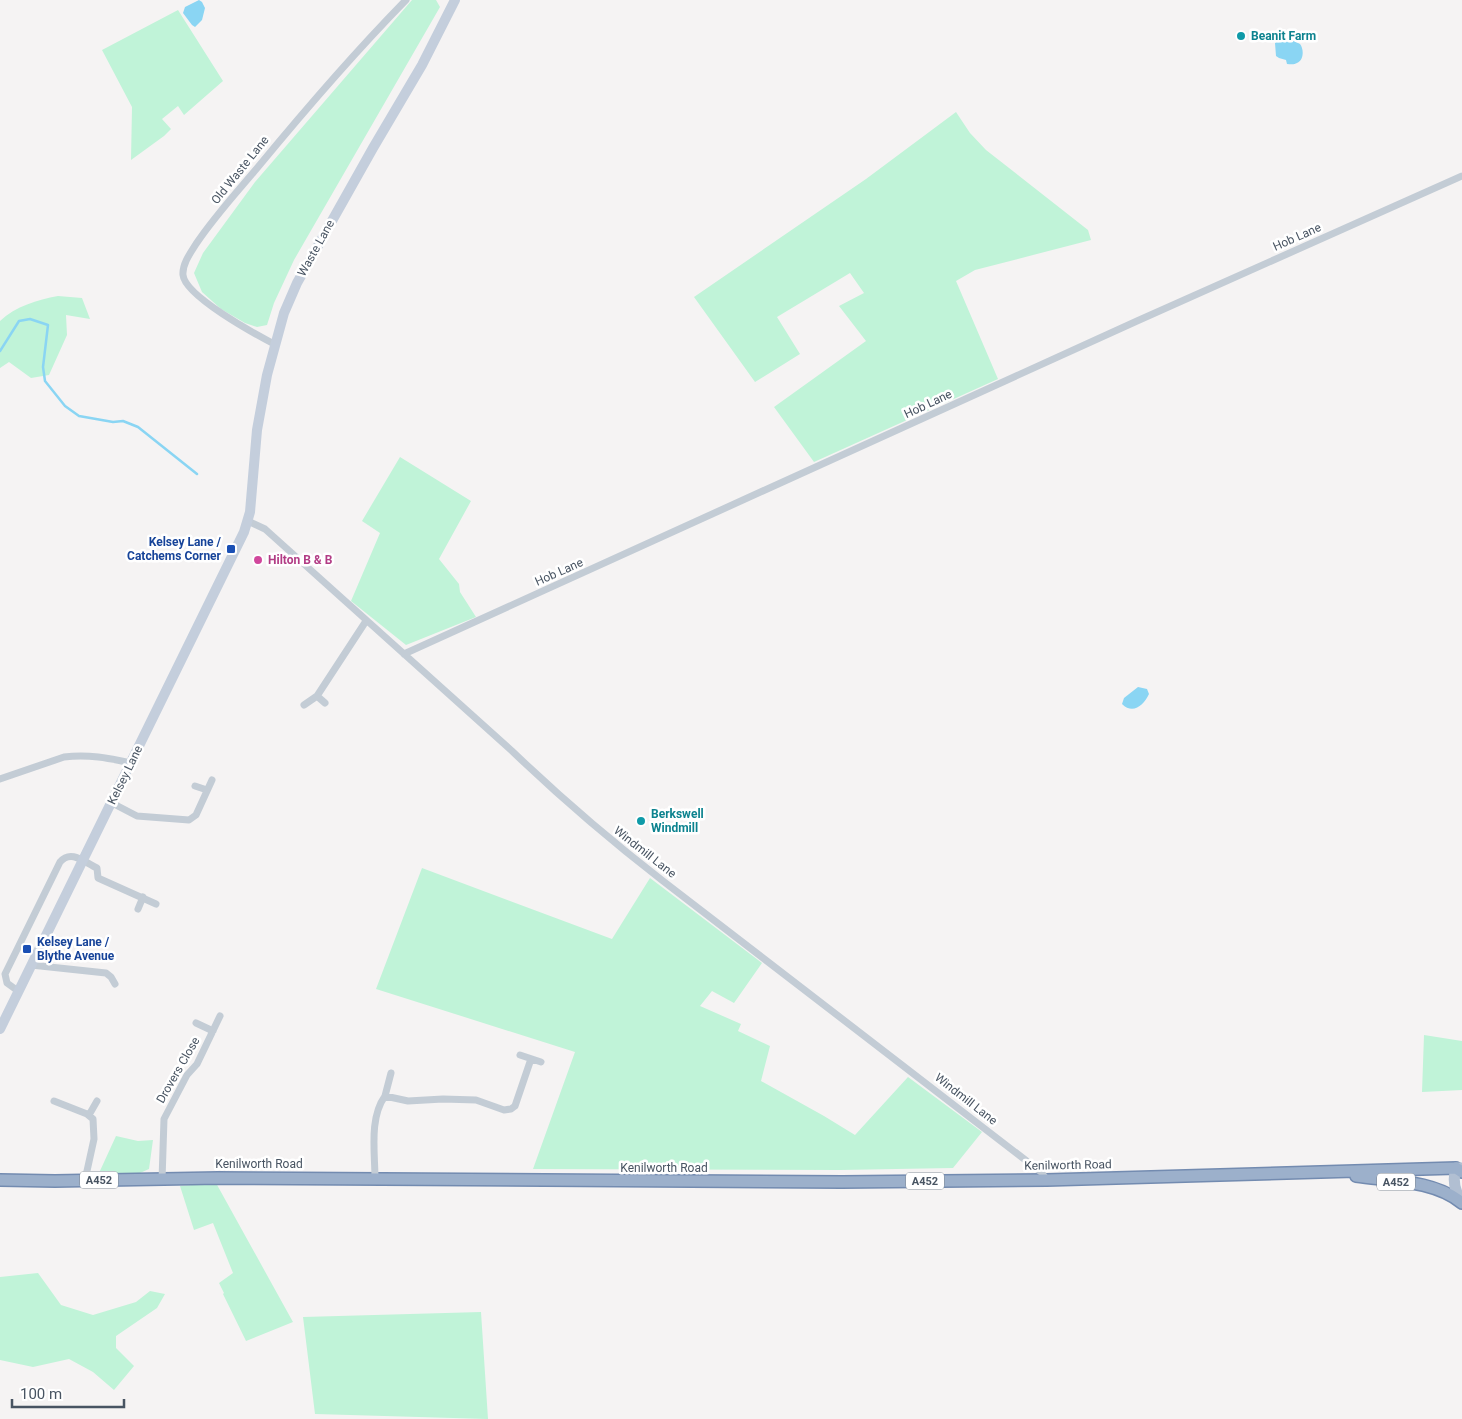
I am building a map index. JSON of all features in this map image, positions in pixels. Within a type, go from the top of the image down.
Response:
[{"type":"highway","name":"A452","points":[[1327,1172],[1460,1169]]},
{"type":"highway","name":"Kenilworth Road","points":[[0,1180],[55,1181],[218,1178],[832,1182],[1047,1180],[1327,1172]]},
{"type":"highway","name":"A452","points":[[1327,1172],[1415,1184],[1438,1190],[1462,1202]]},
{"type":"main road","name":"Waste Lane","points":[[248,521],[257,430],[274,344],[284,314],[297,283],[422,65],[455,0]]},
{"type":"main road","name":"Kelsey Lane","points":[[1,1026],[112,803],[248,521]]},
{"type":"main road","points":[[1460,1169],[1454,1185],[1462,1202]]},
{"type":"street","name":"Old Waste Lane","points":[[274,344],[198,296],[187,286],[183,275],[184,264],[208,228],[281,138],[406,0]]},
{"type":"street","name":"Hob Lane","points":[[404,654],[1137,321],[1462,176]]},
{"type":"street","name":"Windmill Lane","points":[[248,521],[264,529],[601,831],[657,877],[1032,1164],[1042,1172],[1047,1180]]},
{"type":"street","points":[[304,706],[317,696],[366,621]]},
{"type":"street","points":[[317,696],[325,703]]},
{"type":"street","points":[[0,779],[57,758],[74,756],[113,758],[131,763]]},
{"type":"street","points":[[112,803],[137,816],[189,820],[196,815],[212,780]]},
{"type":"street","points":[[195,786],[207,790]]},
{"type":"street","points":[[18,991],[7,982],[5,974],[60,862],[67,856],[73,856],[97,868],[98,878],[122,890],[129,890],[156,904]]},
{"type":"street","points":[[138,909],[143,897]]},
{"type":"street","points":[[31,964],[106,974],[111,977],[115,984]]},
{"type":"street","name":"Drovers Close","points":[[162,1180],[162,1134],[164,1119],[187,1074],[197,1064],[220,1016]]},
{"type":"street","name":"Drovers Close","points":[[196,1023],[213,1031]]},
{"type":"street","points":[[520,1055],[541,1062]]},
{"type":"street","points":[[385,1096],[408,1101],[476,1100],[504,1110],[511,1109],[515,1106],[531,1059]]},
{"type":"street","points":[[375,1179],[376,1118],[385,1096],[391,1073]]},
{"type":"street","points":[[89,1115],[97,1101]]},
{"type":"street","points":[[54,1102],[89,1115],[93,1119],[94,1139],[85,1180]]},
{"type":"green space","points":[[412,0],[436,0],[440,7],[294,260],[274,303],[267,325],[257,327],[245,323],[221,309],[202,292],[194,273],[203,253],[255,182]]},
{"type":"green space","points":[[178,10],[223,81],[184,115],[178,106],[162,119],[171,129],[131,160],[132,107],[102,50]]},
{"type":"green space","points":[[956,112],[970,133],[986,150],[1088,230],[1091,240],[975,270],[956,281],[998,379],[814,462],[774,407],[866,341],[839,306],[864,293],[850,273],[777,317],[800,354],[755,382],[694,297],[866,179]]},
{"type":"green space","points":[[58,296],[82,298],[90,319],[66,315],[67,335],[49,375],[31,378],[9,362],[0,368],[0,321],[13,311],[27,304]]},
{"type":"green space","points":[[400,457],[471,501],[439,559],[459,584],[460,592],[476,617],[406,645],[351,601],[380,533],[362,521]]},
{"type":"green space","points":[[422,868],[612,939],[650,878],[762,963],[734,1003],[712,991],[700,1006],[741,1024],[738,1031],[770,1046],[761,1081],[855,1135],[908,1077],[982,1132],[953,1168],[840,1170],[533,1169],[575,1052],[376,989]]},
{"type":"green space","points":[[1424,1035],[1462,1041],[1462,1090],[1422,1092]]},
{"type":"green space","points":[[116,1136],[138,1141],[153,1140],[149,1169],[140,1173],[99,1173]]},
{"type":"green space","points":[[216,1183],[293,1322],[246,1341],[219,1283],[233,1273],[213,1223],[194,1230],[180,1186]]},
{"type":"green space","points":[[38,1273],[61,1305],[93,1315],[136,1302],[150,1291],[165,1294],[157,1308],[116,1336],[116,1348],[134,1366],[114,1390],[93,1372],[69,1359],[33,1367],[0,1360],[0,1277]]},
{"type":"green space","points":[[481,1312],[488,1419],[315,1414],[303,1317]]},
{"type":"water","points":[[199,0],[205,8],[202,20],[195,27],[183,13],[185,7]]},
{"type":"water","points":[[1278,41],[1294,41],[1300,44],[1303,54],[1299,62],[1287,64],[1286,60],[1276,56],[1275,43]]},
{"type":"water","points":[[1138,687],[1147,689],[1149,694],[1141,705],[1130,709],[1122,704],[1124,698]]},
{"type":"waterway","points":[[0,351],[19,321],[30,319],[48,325],[43,367],[45,381],[65,406],[79,416],[113,422],[123,421],[138,427],[197,474]]},
{"type":"place","name":"Beanit Farm","points":[[1241,36]]},
{"type":"place","name":"Kelsey Lane / Catchems Corner","points":[[231,549]]},
{"type":"place","name":"Hilton B & B","points":[[258,560]]},
{"type":"place","name":"Berkswell Windmill","points":[[641,821]]},
{"type":"place","name":"Kelsey Lane / Blythe Avenue","points":[[27,949]]}]
